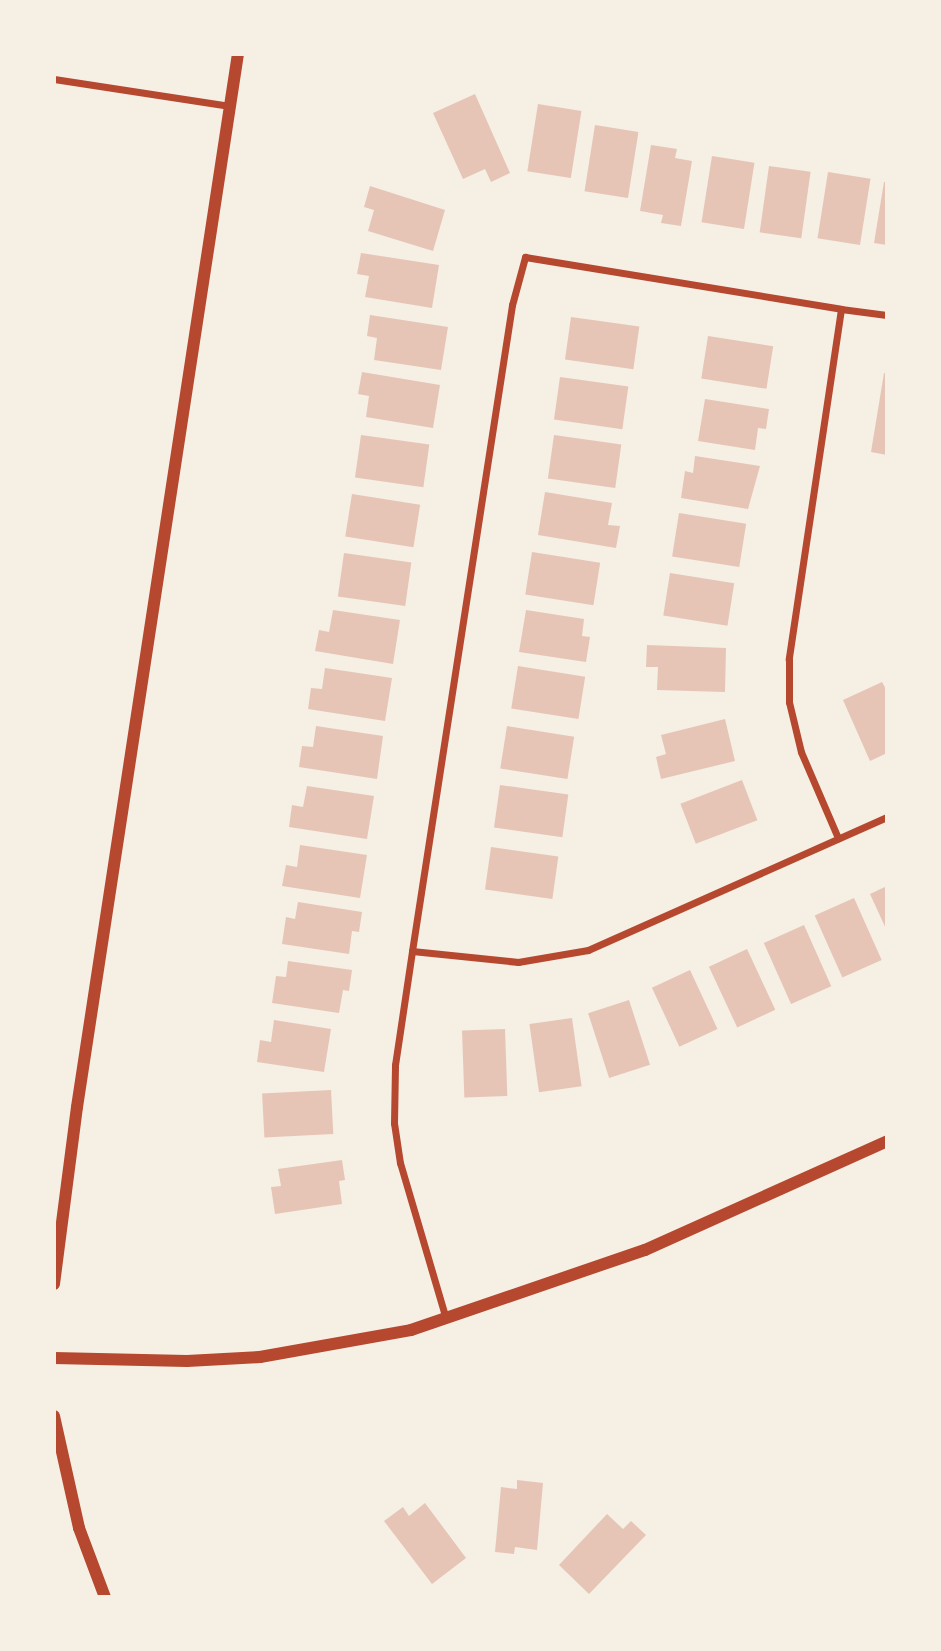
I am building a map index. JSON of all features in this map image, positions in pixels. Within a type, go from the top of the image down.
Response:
[{"type":"street","points":[[54,1284],[77,1107],[238,54]]},
{"type":"street","points":[[54,79],[230,106]]},
{"type":"street","points":[[446,1319],[400,1163],[394,1123],[395,1065],[512,305],[525,257],[887,315]]},
{"type":"street","points":[[838,838],[801,752],[789,702],[789,680],[800,573],[841,309]]},
{"type":"street","points":[[412,951],[518,962],[588,950],[887,817]]},
{"type":"street","points":[[54,1359],[187,1361],[260,1357],[350,1342],[446,1319],[645,1250],[887,1141]]},
{"type":"street","points":[[54,1416],[79,1528],[104,1597]]},
{"type":"building","points":[[475,94],[510,173],[491,182],[485,169],[463,179],[433,113]]},
{"type":"building","points":[[538,104],[581,111],[571,178],[527,171]]},
{"type":"building","points":[[595,125],[638,132],[628,198],[585,191]]},
{"type":"building","points":[[651,145],[677,149],[675,158],[692,161],[681,226],[661,223],[663,215],[640,211]]},
{"type":"building","points":[[712,156],[754,163],[744,229],[702,222]]},
{"type":"building","points":[[769,166],[811,172],[801,238],[760,232]]},
{"type":"building","points":[[828,172],[870,179],[860,245],[818,238]]},
{"type":"building","points":[[884,182],[887,182],[887,245],[874,243]]},
{"type":"building","points":[[370,186],[445,210],[433,251],[368,231],[374,210],[364,207]]},
{"type":"building","points":[[361,253],[439,265],[432,308],[365,297],[369,276],[357,274]]},
{"type":"building","points":[[370,315],[448,327],[441,370],[374,360],[377,338],[367,336]]},
{"type":"building","points":[[571,317],[639,327],[633,369],[565,360]]},
{"type":"building","points":[[708,336],[773,346],[766,389],[701,378]]},
{"type":"building","points":[[362,372],[440,385],[433,428],[366,417],[369,396],[358,394]]},
{"type":"building","points":[[884,373],[887,373],[887,455],[871,452]]},
{"type":"building","points":[[560,377],[628,387],[622,429],[554,420]]},
{"type":"building","points":[[705,399],[769,409],[766,429],[758,428],[755,450],[698,441]]},
{"type":"building","points":[[361,435],[429,445],[423,487],[355,478]]},
{"type":"building","points":[[554,435],[621,444],[615,488],[548,479]]},
{"type":"building","points":[[695,456],[760,466],[748,509],[681,498],[685,471],[693,473]]},
{"type":"building","points":[[545,492],[612,503],[608,525],[620,526],[616,548],[538,535]]},
{"type":"building","points":[[352,494],[420,505],[413,547],[345,536]]},
{"type":"building","points":[[679,513],[746,524],[739,567],[672,556]]},
{"type":"building","points":[[532,552],[600,563],[593,605],[525,594]]},
{"type":"building","points":[[344,553],[411,562],[405,606],[338,597]]},
{"type":"building","points":[[670,573],[734,583],[727,626],[663,615]]},
{"type":"building","points":[[333,610],[400,620],[393,664],[315,651],[319,630],[329,632]]},
{"type":"building","points":[[526,610],[584,619],[582,636],[590,637],[586,662],[519,652]]},
{"type":"building","points":[[647,645],[726,648],[725,692],[657,690],[658,667],[646,667]]},
{"type":"building","points":[[518,666],[585,677],[578,719],[511,708]]},
{"type":"building","points":[[325,668],[392,678],[385,721],[308,709],[311,688],[322,689]]},
{"type":"building","points":[[882,682],[887,691],[887,753],[870,761],[843,700]]},
{"type":"building","points":[[725,719],[735,761],[661,779],[656,757],[666,754],[661,735]]},
{"type":"building","points":[[316,726],[383,736],[377,779],[299,767],[302,746],[313,747]]},
{"type":"building","points":[[507,726],[574,737],[567,779],[500,768]]},
{"type":"building","points":[[742,780],[757,820],[696,844],[680,804]]},
{"type":"building","points":[[500,785],[568,795],[562,837],[494,828]]},
{"type":"building","points":[[307,786],[374,796],[367,839],[289,827],[292,805],[303,807]]},
{"type":"building","points":[[300,845],[367,855],[360,898],[282,886],[286,865],[297,867]]},
{"type":"building","points":[[491,847],[558,856],[552,899],[485,890]]},
{"type":"building","points":[[887,886],[887,931],[870,894]]},
{"type":"building","points":[[854,898],[882,960],[842,978],[815,915]]},
{"type":"building","points":[[298,902],[362,912],[359,932],[352,931],[349,954],[282,944],[286,917],[295,919]]},
{"type":"building","points":[[804,925],[831,986],[791,1004],[764,943]]},
{"type":"building","points":[[747,949],[775,1010],[737,1027],[709,967]]},
{"type":"building","points":[[288,961],[352,970],[349,991],[343,990],[339,1013],[272,1003],[276,976],[286,977]]},
{"type":"building","points":[[690,970],[717,1029],[679,1047],[652,988]]},
{"type":"building","points":[[629,1000],[650,1065],[609,1078],[588,1013]]},
{"type":"building","points":[[572,1018],[582,1086],[539,1092],[529,1024]]},
{"type":"building","points":[[274,1020],[331,1029],[324,1072],[257,1062],[260,1040],[271,1042]]},
{"type":"building","points":[[505,1029],[507,1096],[464,1097],[462,1031]]},
{"type":"building","points":[[331,1090],[333,1134],[264,1138],[262,1094]]},
{"type":"building","points":[[342,1160],[345,1180],[339,1181],[342,1204],[275,1214],[271,1187],[281,1186],[278,1169]]},
{"type":"building","points":[[517,1480],[543,1483],[537,1550],[515,1547],[514,1554],[495,1552],[501,1487],[517,1489]]},
{"type":"building","points":[[425,1503],[466,1558],[432,1584],[384,1521],[403,1507],[409,1516]]},
{"type":"building","points":[[607,1514],[623,1529],[631,1521],[646,1535],[589,1594],[559,1565]]}]
